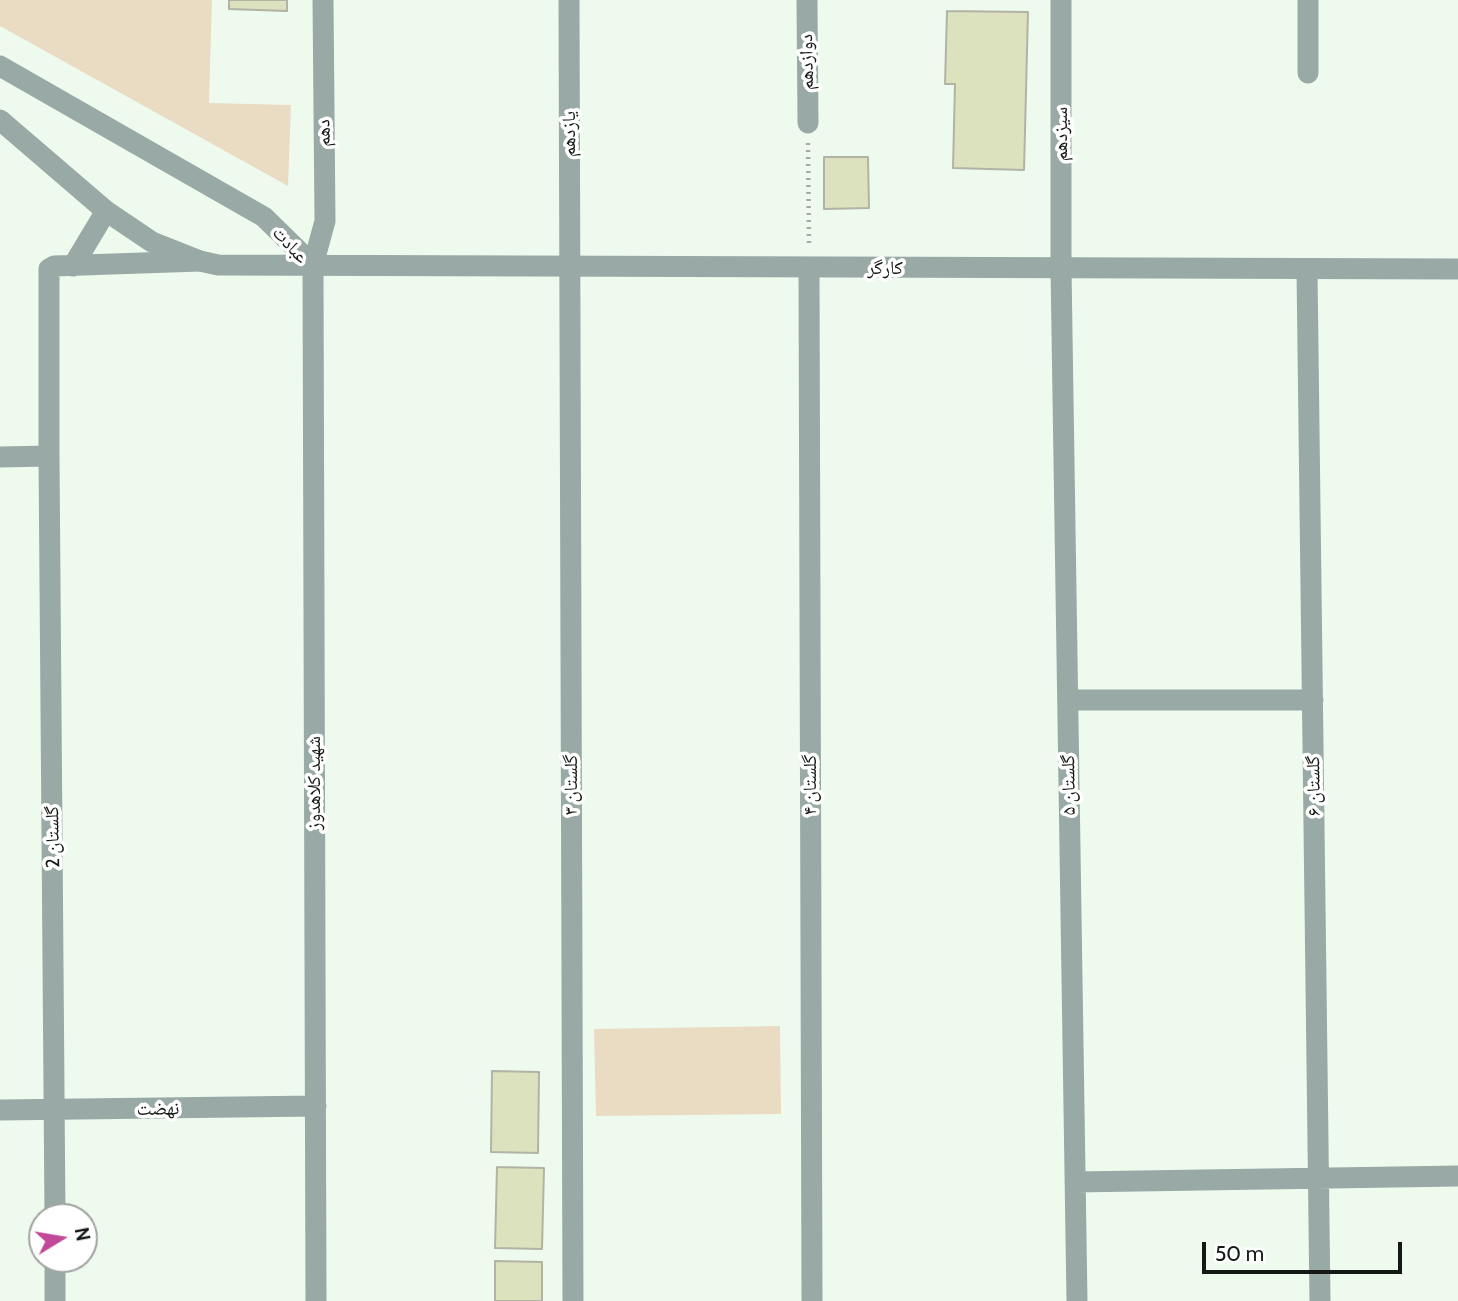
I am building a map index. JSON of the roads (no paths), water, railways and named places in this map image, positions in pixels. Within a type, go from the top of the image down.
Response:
[{"type":"street","name":"دهم","points":[[313,265],[325,221],[323,0]]},
{"type":"street","name":"یازدهم","points":[[569,0],[569,269]]},
{"type":"street","name":"دوازدهم","points":[[807,0],[808,123]]},
{"type":"street","name":"سیزدهم","points":[[1061,0],[1061,268]]},
{"type":"street","points":[[1308,0],[1308,73]]},
{"type":"street","name":"عبادت","points":[[0,65],[264,217],[313,265]]},
{"type":"street","name":"عبادت","points":[[0,120],[106,211],[152,242],[200,261],[218,265],[313,265]]},
{"type":"street","points":[[73,265],[106,211]]},
{"type":"street","points":[[73,265],[200,261]]},
{"type":"street","name":"گلستان 2","points":[[55,1203],[47,273],[54,266],[73,265]]},
{"type":"street","name":"کارگر","points":[[313,265],[569,269],[1458,269]]},
{"type":"street","name":"شهید کلاهدوز","points":[[313,265],[316,1301]]},
{"type":"street","name":"گلستان ۴","points":[[809,268],[812,1301]]},
{"type":"street","name":"گلستان ۵","points":[[1061,268],[1077,1301]]},
{"type":"street","name":"گلستان ۳","points":[[569,269],[573,1301]]},
{"type":"street","name":"گلستان ۶","points":[[1307,270],[1320,1301]]},
{"type":"street","points":[[0,457],[49,456]]},
{"type":"street","points":[[1068,701],[1312,700]]},
{"type":"street","name":"نهضت","points":[[0,1111],[316,1106]]},
{"type":"street","points":[[1075,1182],[1458,1176]]},
{"type":"street","points":[[55,1273],[55,1301]]}]
